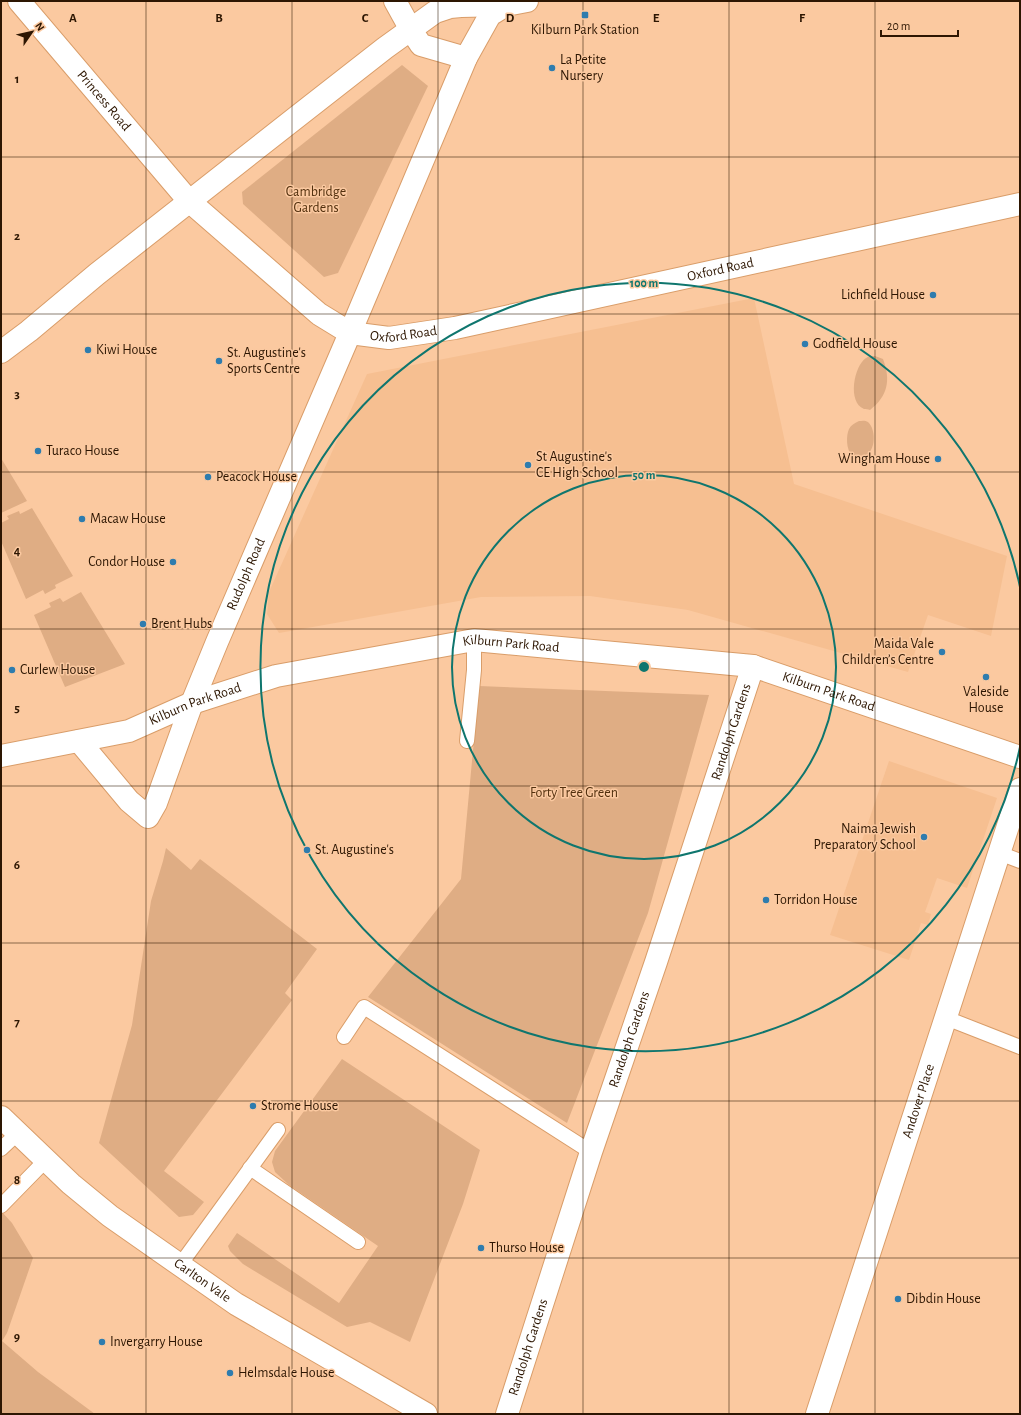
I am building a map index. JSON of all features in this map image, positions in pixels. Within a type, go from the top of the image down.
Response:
[{"type":"street","name":"Princess Road","points":[[19,1],[189,201]]},
{"type":"street","points":[[395,1],[421,45],[466,58]]},
{"type":"street","points":[[1,352],[189,201],[385,48],[435,12],[461,6],[506,5],[527,1]]},
{"type":"street","points":[[189,201],[319,314],[350,333],[466,58],[490,15],[506,5]]},
{"type":"street","name":"Oxford Road","points":[[350,333],[389,338],[455,328],[1020,204]]},
{"type":"street","name":"Rudolph Road","points":[[79,742],[129,801],[148,817],[156,804],[192,704],[217,642],[350,333]]},
{"type":"street","name":"Kilburn Park Road","points":[[1,756],[79,742],[129,731],[192,704],[276,676],[474,640],[753,666],[1020,757]]},
{"type":"street","name":"Randolph Gardens","points":[[507,1414],[590,1152],[656,962],[753,666]]},
{"type":"street","name":"Andover Place","points":[[817,1414],[1020,789]]},
{"type":"street","name":"Carlton Vale","points":[[1,1117],[17,1134],[71,1184],[110,1216],[180,1265],[236,1304],[426,1414]]},
{"type":"lane","points":[[467,740],[474,670],[474,640]]},
{"type":"lane","points":[[999,853],[1020,861]]},
{"type":"lane","points":[[344,1037],[364,1008],[590,1152]]},
{"type":"lane","points":[[946,1018],[1020,1047]]},
{"type":"lane","points":[[180,1265],[278,1130]]},
{"type":"lane","points":[[1,1149],[17,1134]]},
{"type":"lane","points":[[1,1206],[46,1160]]},
{"type":"lane","points":[[250,1168],[358,1242]]},
{"type":"shaded area","name":"St Augustine's CE High School","points":[[754,298],[794,484],[1007,556],[991,636],[928,615],[908,672],[688,610],[590,596],[481,597],[279,633],[267,614],[269,592],[367,374]]},
{"type":"shaded area","name":"Naima Jewish Preparatory School","points":[[889,761],[997,798],[967,888],[937,878],[925,912],[931,914],[928,925],[921,923],[909,960],[830,935]]},
{"type":"green space","name":"Cambridge Gardens","points":[[402,65],[428,86],[338,273],[324,277],[243,204],[242,192]]},
{"type":"green space","points":[[875,356],[883,359],[887,374],[887,381],[881,399],[870,410],[864,409],[855,399],[854,384],[858,368],[862,362],[867,357]]},
{"type":"green space","points":[[859,421],[868,422],[871,426],[874,442],[870,452],[866,456],[855,457],[850,453],[847,435],[852,425]]},
{"type":"green space","points":[[1,458],[27,501],[1,513]]},
{"type":"green space","points":[[32,508],[73,576],[55,585],[56,588],[45,594],[43,590],[26,599],[1,541],[1,523],[9,519],[7,516],[19,511],[20,514]]},
{"type":"green space","points":[[81,592],[125,664],[65,687],[34,615],[51,607],[49,603],[60,598],[63,602]]},
{"type":"green space","name":"Forty Tree Green","points":[[479,686],[709,695],[648,913],[567,1123],[368,997],[461,879]]},
{"type":"green space","points":[[166,848],[191,870],[200,859],[317,949],[285,993],[292,1000],[164,1171],[204,1202],[193,1215],[179,1217],[99,1143],[132,1025],[151,901]]},
{"type":"green space","points":[[342,1059],[480,1150],[463,1204],[410,1342],[370,1322],[347,1327],[243,1264],[230,1251],[228,1246],[237,1233],[339,1303],[378,1246],[289,1185],[275,1172],[272,1162],[275,1151]]},
{"type":"green space","points":[[1,1211],[12,1223],[33,1258],[7,1333],[2,1341],[38,1372],[95,1414],[1,1414]]},
{"type":"place","name":"Kilburn Park Station","points":[[585,15]]},
{"type":"place","name":"La Petite Nursery","points":[[552,68]]},
{"type":"place","name":"Lichfield House","points":[[933,295]]},
{"type":"place","name":"Godfield House","points":[[805,344]]},
{"type":"place","name":"Kiwi House","points":[[88,350]]},
{"type":"place","name":"St. Augustine's Sports Centre","points":[[219,361]]},
{"type":"place","name":"Turaco House","points":[[38,451]]},
{"type":"place","name":"Wingham House","points":[[938,459]]},
{"type":"place","name":"St Augustine's CE High School","points":[[528,465]]},
{"type":"place","name":"Peacock House","points":[[208,477]]},
{"type":"place","name":"Macaw House","points":[[82,519]]},
{"type":"place","name":"Condor House","points":[[173,562]]},
{"type":"place","name":"Brent Hubs","points":[[143,624]]},
{"type":"place","name":"Maida Vale Children’s Centre","points":[[942,652]]},
{"type":"place","name":"Curlew House","points":[[12,670]]},
{"type":"place","name":"Valeside House","points":[[986,677]]},
{"type":"place","name":"Naima Jewish Preparatory School","points":[[924,837]]},
{"type":"place","name":"St. Augustine's","points":[[307,850]]},
{"type":"place","name":"Torridon House","points":[[766,900]]},
{"type":"place","name":"Strome House","points":[[253,1106]]},
{"type":"place","name":"Thurso House","points":[[481,1248]]},
{"type":"place","name":"Dibdin House","points":[[898,1299]]},
{"type":"place","name":"Invergarry House","points":[[102,1342]]},
{"type":"place","name":"Helmsdale House","points":[[230,1373]]}]
